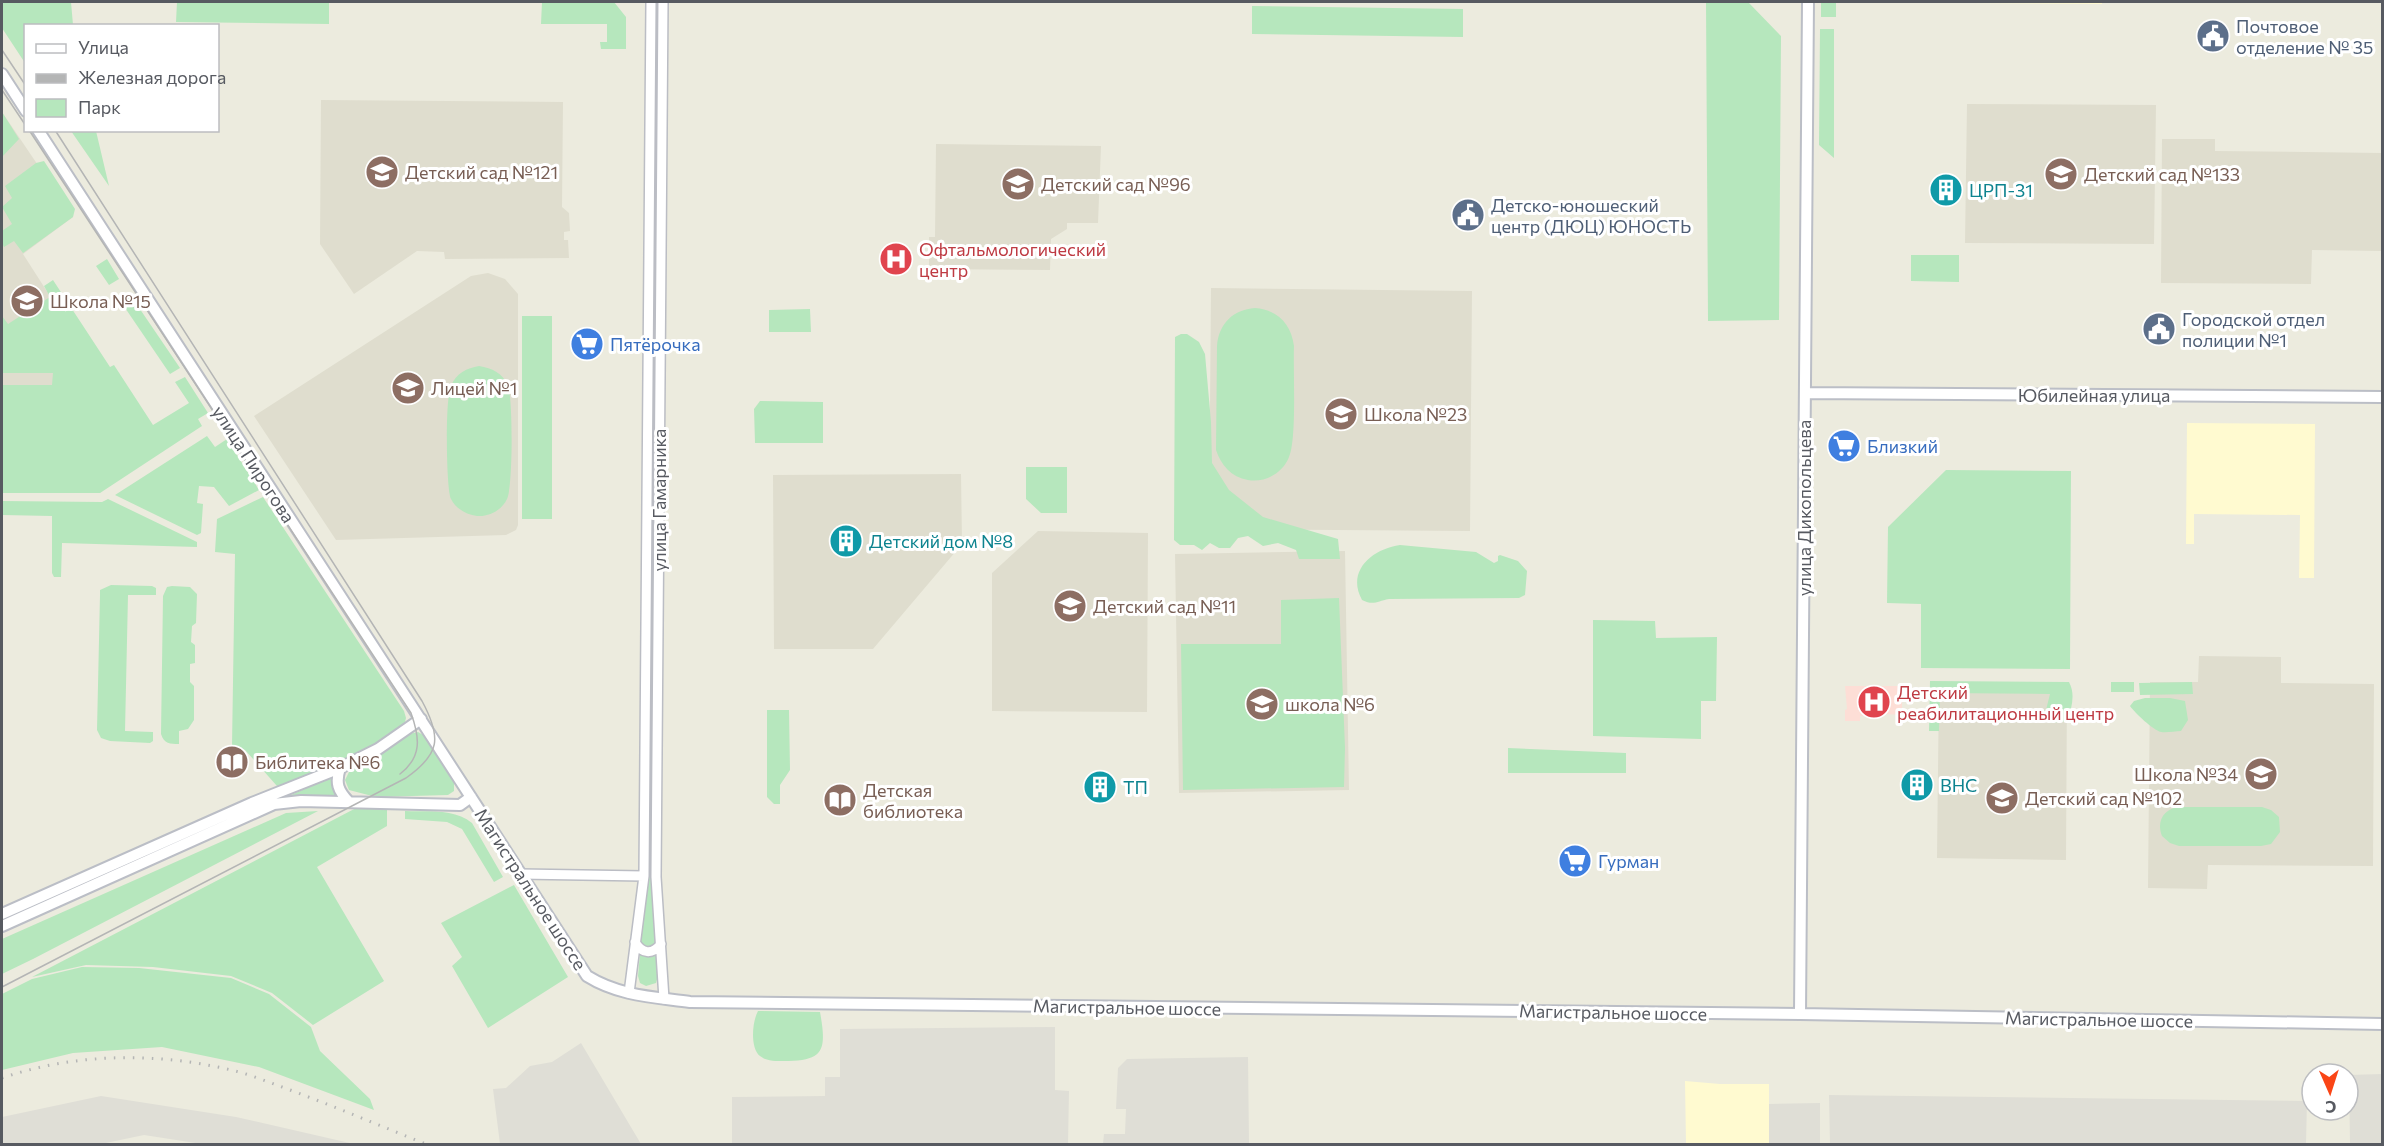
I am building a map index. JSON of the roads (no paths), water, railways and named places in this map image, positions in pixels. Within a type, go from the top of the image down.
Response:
[{"type":"main road","name":"улица Дикопольцева","points":[[1800,1014],[1808,2]]},
{"type":"main road","points":[[2,74],[24,108]]},
{"type":"main road","name":"улица Пирогова","points":[[39,132],[471,797]]},
{"type":"main road","name":"Юбилейная улица","points":[[1806,393],[2382,397]]},
{"type":"main road","points":[[2,914],[252,802],[340,768],[378,749],[421,719]]},
{"type":"main road","points":[[340,768],[336,779],[340,793],[349,802]]},
{"type":"main road","name":"Магистральное шоссе","points":[[2,926],[274,804],[301,801],[460,805],[471,797],[587,976],[604,987],[664,999],[721,1002],[1800,1014],[2382,1024]]},
{"type":"street","name":"улица Гамарника","points":[[629,993],[644,876],[651,2]]},
{"type":"street","name":"улица Гамарника","points":[[663,2],[656,877],[664,999]]},
{"type":"street","points":[[520,874],[644,876]]},
{"type":"street","points":[[635,942],[639,949],[645,952],[652,952],[661,944]]},
{"type":"tram line","points":[[2,50],[24,83]]},
{"type":"tram line","points":[[2,90],[24,123]]},
{"type":"tram line","points":[[30,132],[411,713],[417,739],[416,754],[400,774]]},
{"type":"tram line","points":[[2,987],[406,778],[426,761],[431,753],[435,735],[422,701],[56,132]]},
{"type":"railway","points":[[2,1078],[31,1069],[90,1059],[150,1058],[210,1065],[261,1079],[426,1144]]},
{"type":"place","name":"Почтовое отделение № 35","points":[[2213,36]]},
{"type":"place","name":"Детский сад №121","points":[[382,172]]},
{"type":"place","name":"Детский сад №133","points":[[2061,174]]},
{"type":"place","name":"Детский сад №96","points":[[1018,184]]},
{"type":"place","name":"ЦРП-31","points":[[1946,190]]},
{"type":"place","name":"Детско-юношеский центр (ДЮЦ) ЮНОСТЬ","points":[[1468,215]]},
{"type":"place","name":"Офтальмологический центр","points":[[896,259]]},
{"type":"place","name":"Школа №15","points":[[27,301]]},
{"type":"place","name":"Городской отдел полиции №1","points":[[2159,329]]},
{"type":"place","name":"Пятёрочка","points":[[587,344]]},
{"type":"place","name":"Лицей №1","points":[[408,388]]},
{"type":"place","name":"Школа №23","points":[[1341,414]]},
{"type":"place","name":"Близкий","points":[[1844,446]]},
{"type":"place","name":"Детский дом №8","points":[[846,541]]},
{"type":"place","name":"Детский сад №11","points":[[1070,606]]},
{"type":"place","name":"Детский реабилитационный центр","points":[[1874,702]]},
{"type":"place","name":"школа №6","points":[[1262,704]]},
{"type":"place","name":"Библитека №6","points":[[232,762]]},
{"type":"place","name":"Школа №34","points":[[2261,774]]},
{"type":"place","name":"ВНС","points":[[1917,785]]},
{"type":"place","name":"ТП","points":[[1100,787]]},
{"type":"place","name":"Детский сад №102","points":[[2002,798]]},
{"type":"place","name":"Детская библиотека","points":[[840,800]]},
{"type":"place","name":"Гурман","points":[[1575,861]]}]
